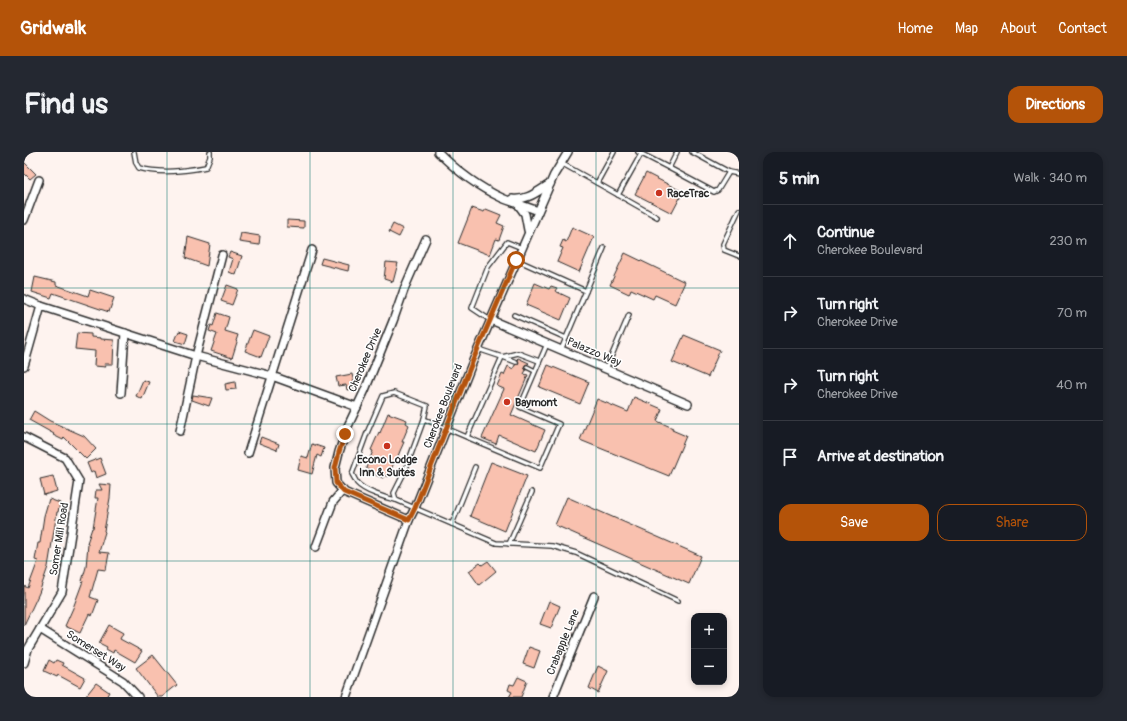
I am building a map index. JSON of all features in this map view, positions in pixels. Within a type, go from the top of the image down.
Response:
[{"type":"street","points":[[438,152],[453,167],[476,184],[501,197],[538,211]]},
{"type":"street","name":"Cherokee Boulevard","points":[[346,697],[409,520],[478,349],[550,184],[568,152]]},
{"type":"street","points":[[24,220],[39,180]]},
{"type":"street","points":[[501,197],[516,200],[528,198],[550,184]]},
{"type":"street","points":[[517,203],[525,214],[529,231]]},
{"type":"street","name":"Cherokee Drive","points":[[342,490],[336,483],[335,468],[339,452],[348,426],[426,239]]},
{"type":"street","points":[[248,453],[312,250]]},
{"type":"street","points":[[180,431],[196,356],[222,255]]},
{"type":"street","points":[[24,299],[41,306],[196,356],[272,376],[357,407]]},
{"type":"street","points":[[24,366],[41,306]]},
{"type":"street","name":"Palazzo Way","points":[[491,320],[688,404]]},
{"type":"street","points":[[120,393],[125,333]]},
{"type":"street","name":"Somer Mill Road","points":[[24,437],[65,458],[79,481],[62,592],[28,649],[24,663]]},
{"type":"street","points":[[316,547],[333,502],[342,490],[409,520]]},
{"type":"street","name":"Crabapple Lane","points":[[553,697],[594,596]]},
{"type":"street","name":"Somerset Way","points":[[40,629],[123,681],[138,697]]},
{"type":"lane","points":[[134,152],[136,163],[139,168],[149,171],[183,171],[206,167],[210,157],[210,152]]},
{"type":"lane","points":[[597,183],[614,152]]},
{"type":"lane","points":[[647,157],[650,152]]},
{"type":"lane","points":[[669,168],[677,152]]},
{"type":"lane","points":[[691,158],[693,152],[729,172],[739,174]]},
{"type":"lane","points":[[618,195],[640,153],[694,181],[703,183],[714,192],[718,190],[729,172]]},
{"type":"lane","points":[[655,161],[657,156]]},
{"type":"lane","points":[[702,164],[705,159]]},
{"type":"lane","points":[[561,163],[657,217]]},
{"type":"lane","points":[[710,168],[713,163]]},
{"type":"lane","points":[[682,175],[684,171]]},
{"type":"lane","points":[[694,181],[696,177]]},
{"type":"lane","points":[[739,210],[723,244],[724,250],[739,256]]},
{"type":"lane","points":[[491,320],[472,308],[488,267],[507,242],[522,248]]},
{"type":"lane","points":[[561,350],[604,248]]},
{"type":"lane","points":[[516,260],[586,291]]},
{"type":"lane","points":[[514,315],[566,338]]},
{"type":"lane","points":[[606,369],[629,315]]},
{"type":"lane","points":[[424,419],[540,468],[559,424],[520,407],[547,344]]},
{"type":"lane","points":[[478,349],[516,362]]},
{"type":"lane","points":[[502,356],[518,353],[539,361]]},
{"type":"lane","points":[[467,437],[502,356]]},
{"type":"lane","points":[[527,367],[535,371]]},
{"type":"lane","points":[[396,500],[394,493],[405,471],[424,419],[427,406],[394,394],[383,396],[366,433],[352,474],[357,484],[384,497],[396,500],[496,543],[552,546],[576,553],[678,601]]},
{"type":"lane","points":[[452,524],[475,467]]},
{"type":"lane","points":[[509,544],[532,492]]},
{"type":"building","points":[[24,162],[36,174],[30,179],[24,173]]},
{"type":"building","name":"RaceTrac","points":[[646,173],[683,192],[672,213],[635,194]]},
{"type":"building","points":[[472,208],[484,212],[486,209],[501,215],[497,223],[504,226],[499,240],[496,239],[490,255],[458,243]]},
{"type":"building","points":[[287,220],[304,221],[304,228],[287,227]]},
{"type":"building","points":[[393,224],[403,229],[399,237],[389,232]]},
{"type":"building","points":[[572,227],[594,237],[579,272],[557,262],[563,248],[560,247],[563,240],[566,242]]},
{"type":"building","points":[[241,233],[260,236],[259,245],[239,242]]},
{"type":"building","points":[[188,237],[210,244],[207,266],[185,258]]},
{"type":"building","points":[[230,252],[242,256],[236,275],[229,272],[233,259],[228,257]]},
{"type":"building","points":[[625,253],[685,282],[675,304],[655,295],[653,299],[631,289],[629,294],[610,285]]},
{"type":"building","points":[[322,258],[349,265],[348,271],[320,264]]},
{"type":"building","points":[[386,262],[398,263],[393,282],[384,279]]},
{"type":"building","points":[[35,277],[56,282],[56,285],[88,296],[90,290],[114,298],[109,312],[53,293],[51,298],[32,292]]},
{"type":"building","points":[[535,283],[549,289],[551,286],[557,288],[555,291],[570,298],[561,320],[526,305]]},
{"type":"building","points":[[227,285],[238,289],[232,305],[221,301]]},
{"type":"building","points":[[217,313],[229,317],[225,331],[238,335],[232,358],[211,351],[217,334],[209,331],[211,325],[213,326]]},
{"type":"building","points":[[253,330],[269,336],[261,357],[245,351]]},
{"type":"building","points":[[179,331],[188,334],[185,344],[175,341]]},
{"type":"building","points":[[77,333],[91,334],[91,337],[114,340],[113,364],[104,364],[106,367],[94,366],[95,351],[75,349]]},
{"type":"building","points":[[684,335],[720,350],[708,377],[672,362]]},
{"type":"building","name":"Baymont","points":[[518,358],[529,363],[524,367],[526,370],[524,374],[528,375],[511,415],[545,430],[536,451],[499,435],[496,444],[482,438],[504,389],[497,386],[502,374],[504,375],[508,366],[513,369],[515,365],[518,364]]},
{"type":"building","points":[[548,365],[589,382],[580,404],[539,387]]},
{"type":"building","points":[[352,374],[355,388],[347,390],[346,385],[338,386],[336,377]]},
{"type":"building","points":[[143,380],[149,382],[142,399],[136,396]]},
{"type":"building","points":[[235,382],[236,389],[226,390],[225,384]]},
{"type":"building","points":[[193,395],[212,398],[209,406],[192,400]]},
{"type":"building","points":[[634,397],[662,409],[657,421],[686,436],[669,476],[580,440],[597,399],[628,412]]},
{"type":"building","points":[[34,411],[50,421],[84,436],[96,449],[86,459],[64,437],[63,440],[29,420]]},
{"type":"building","name":"Econo Lodge Inn & Suites","points":[[388,413],[407,420],[406,423],[409,425],[396,461],[395,460],[388,477],[384,475],[383,478],[368,472],[369,469],[366,468],[373,451],[371,450]]},
{"type":"building","points":[[261,437],[279,444],[277,450],[259,443]]},
{"type":"building","points":[[312,444],[324,448],[321,457],[317,455],[312,474],[298,470],[301,456],[308,458]]},
{"type":"building","points":[[100,458],[106,474],[96,478],[94,471],[91,473],[87,463]]},
{"type":"building","points":[[491,462],[527,476],[505,531],[470,516]]},
{"type":"building","points":[[53,476],[57,491],[44,495],[40,479]]},
{"type":"building","points":[[99,484],[111,485],[105,532],[99,552],[109,553],[106,570],[98,569],[90,597],[98,600],[92,616],[89,614],[80,633],[65,626],[83,581],[86,567],[87,543],[93,528],[98,498],[95,498],[96,490],[102,490]]},
{"type":"building","points":[[567,497],[701,556],[689,584],[555,525]]},
{"type":"building","points":[[49,499],[60,503],[57,512],[48,567],[39,593],[24,625],[24,586],[28,588],[38,561],[35,560],[38,543],[40,543],[44,516]]},
{"type":"building","points":[[488,561],[496,571],[479,585],[469,571],[480,563],[482,565]]},
{"type":"building","points":[[549,601],[560,606],[551,628],[540,624]]},
{"type":"building","points":[[109,625],[123,633],[120,639],[142,651],[135,662],[114,650],[113,653],[106,649],[107,647],[99,643]]},
{"type":"building","points":[[529,647],[540,651],[534,668],[523,664]]},
{"type":"building","points":[[153,655],[177,685],[162,697],[158,697],[136,668]]},
{"type":"building","points":[[49,660],[54,663],[56,660],[63,663],[62,665],[85,678],[80,687],[58,675],[57,677],[44,671]]},
{"type":"building","points":[[598,666],[608,671],[598,693],[589,688]]},
{"type":"building","points":[[518,677],[527,681],[521,697],[509,697],[512,692],[508,690],[510,684],[514,685]]},
{"type":"building","points":[[96,683],[109,692],[106,697],[85,697]]},
{"type":"place","name":"RaceTrac","points":[[659,193]]},
{"type":"place","name":"Baymont","points":[[507,402]]},
{"type":"place","name":"Econo Lodge Inn & Suites","points":[[387,446]]},
{"type":"route","points":[[345,434],[335,468],[336,483],[344,492],[409,520],[473,360],[516,260]]}]
